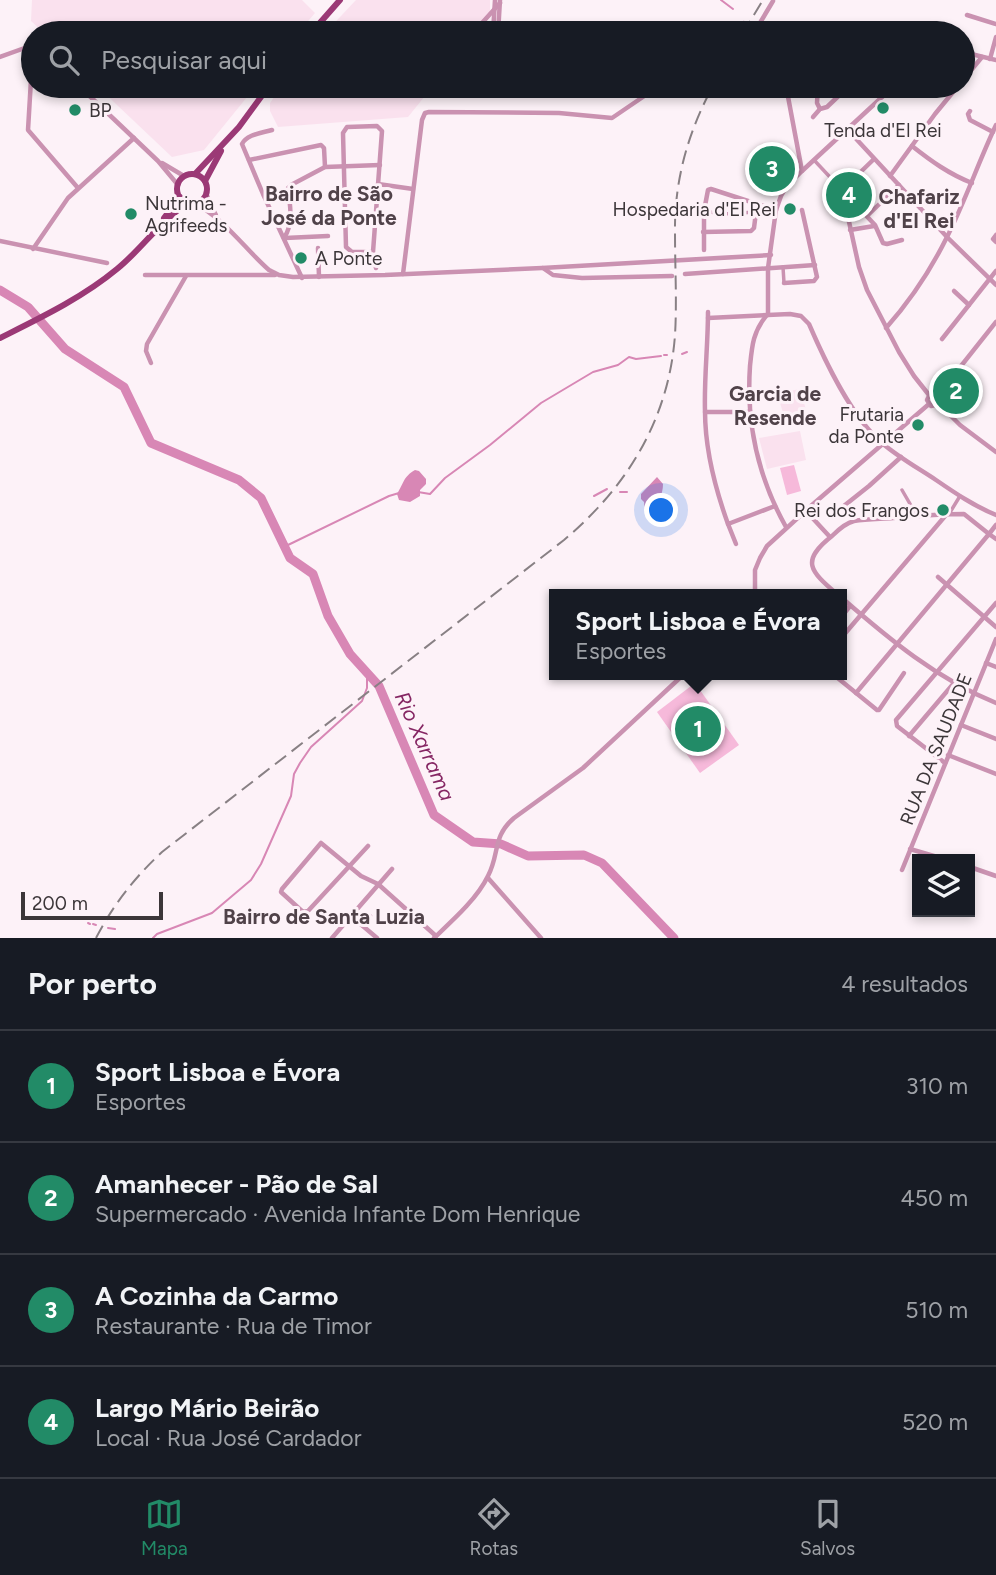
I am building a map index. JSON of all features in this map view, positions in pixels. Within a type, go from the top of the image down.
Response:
[{"type":"main road","points":[[322,21],[340,0]]},
{"type":"main road","points":[[153,234],[180,197],[178,185],[184,176],[195,174],[226,143],[260,98]]},
{"type":"main road","points":[[0,338],[107,277],[179,209],[202,199],[206,192],[205,181],[226,143]]},
{"type":"main road","points":[[195,174],[205,181]]},
{"type":"main road","points":[[180,197],[192,203]]},
{"type":"street","points":[[484,21],[495,9],[498,1]]},
{"type":"street","points":[[497,21],[498,1]]},
{"type":"street","points":[[761,21],[773,1]]},
{"type":"street","points":[[495,9],[496,21]]},
{"type":"street","points":[[967,15],[996,24]]},
{"type":"street","points":[[975,55],[993,60],[996,37]]},
{"type":"street","points":[[0,57],[21,49]]},
{"type":"street","points":[[975,65],[982,57]]},
{"type":"street","points":[[30,98],[28,130],[78,188]]},
{"type":"street","points":[[92,98],[158,161],[178,185]]},
{"type":"street","points":[[403,274],[425,113],[559,113],[612,118],[641,98]]},
{"type":"street","points":[[788,98],[802,171]]},
{"type":"street","points":[[817,98],[821,109]]},
{"type":"street","points":[[813,117],[836,98]]},
{"type":"street","points":[[786,528],[775,506],[759,460],[749,412],[753,338],[768,315],[768,268],[776,210],[786,187],[881,98]]},
{"type":"street","points":[[890,176],[949,98]]},
{"type":"street","points":[[970,110],[970,120],[993,132]]},
{"type":"street","points":[[886,328],[930,270],[972,183],[996,125]]},
{"type":"street","points":[[373,252],[352,252],[346,247],[343,133],[347,127],[377,126],[382,131],[373,252],[376,268],[385,275]]},
{"type":"street","points":[[847,129],[947,237],[996,285]]},
{"type":"street","points":[[272,130],[250,136],[243,141],[243,147],[302,278]]},
{"type":"street","points":[[33,249],[59,209],[78,188],[134,138]]},
{"type":"street","points":[[248,160],[321,145],[324,148],[325,167]]},
{"type":"street","points":[[912,146],[941,168],[972,183]]},
{"type":"street","points":[[842,190],[874,159]]},
{"type":"street","points":[[814,160],[875,225],[883,243],[902,240]]},
{"type":"street","points":[[158,161],[184,176]]},
{"type":"street","points":[[284,238],[291,219],[289,187],[325,167],[380,165]]},
{"type":"street","points":[[378,184],[413,189]]},
{"type":"street","points":[[867,216],[899,185]]},
{"type":"street","points":[[704,250],[704,211],[707,191],[710,189],[776,210]]},
{"type":"street","points":[[842,190],[859,267],[867,290],[914,376],[929,395]]},
{"type":"street","points":[[206,192],[218,219]]},
{"type":"street","points":[[192,203],[206,209],[264,265],[279,275]]},
{"type":"street","points":[[703,232],[751,231],[754,228],[757,203]]},
{"type":"street","points":[[783,267],[784,284],[814,281],[817,277],[802,210]]},
{"type":"street","points":[[704,211],[723,214],[756,212]]},
{"type":"street","points":[[850,230],[875,225]]},
{"type":"street","points":[[996,235],[993,239],[996,242]]},
{"type":"street","points":[[284,238],[328,236]]},
{"type":"street","points":[[0,242],[107,263]]},
{"type":"street","points":[[318,248],[319,278]]},
{"type":"street","points":[[145,275],[279,275],[319,278],[771,255]]},
{"type":"street","points":[[685,274],[815,265]]},
{"type":"street","points":[[368,276],[376,268]]},
{"type":"street","points":[[542,268],[552,275],[582,278],[672,276]]},
{"type":"street","points":[[943,340],[996,271]]},
{"type":"street","points":[[151,363],[146,351],[147,344],[187,275]]},
{"type":"street","points":[[954,291],[969,305]]},
{"type":"street","points":[[736,544],[715,486],[708,448],[705,412],[708,315],[796,314],[806,320],[839,386],[854,410],[883,444],[960,496],[996,515]]},
{"type":"street","points":[[939,404],[939,395],[996,322]]},
{"type":"street","points":[[929,395],[939,395]]},
{"type":"street","points":[[929,395],[929,404],[934,407],[939,404]]},
{"type":"street","points":[[755,589],[755,570],[767,546],[929,404]]},
{"type":"street","points":[[939,404],[970,433],[996,452]]},
{"type":"street","points":[[705,412],[749,412]]},
{"type":"street","points":[[835,513],[901,457]]},
{"type":"street","points":[[902,490],[917,516]]},
{"type":"street","points":[[847,631],[948,514],[960,496]]},
{"type":"street","points":[[728,524],[775,506]]},
{"type":"street","points":[[806,511],[830,537]]},
{"type":"street","points":[[832,589],[814,570],[811,561],[814,552],[850,522],[948,514],[967,515],[996,539]]},
{"type":"street","points":[[856,693],[996,526]]},
{"type":"street","points":[[938,577],[996,627]]},
{"type":"street","points":[[847,603],[936,673],[996,704]]},
{"type":"street","points":[[945,763],[897,726],[896,720],[996,603]]},
{"type":"street","points":[[847,610],[850,606]]},
{"type":"street","name":"RUA DA SAUDADE","points":[[902,870],[996,639]]},
{"type":"street","points":[[986,663],[996,667]]},
{"type":"street","points":[[840,680],[879,710],[904,673]]},
{"type":"street","points":[[368,846],[349,867],[308,911],[303,912],[283,895],[282,889],[321,843],[349,867],[361,876],[378,884],[435,937],[488,878],[504,826],[583,768],[678,680]]},
{"type":"street","points":[[909,736],[954,683]]},
{"type":"street","points":[[961,724],[996,738]]},
{"type":"street","points":[[948,755],[996,774]]},
{"type":"street","points":[[910,849],[927,854]]},
{"type":"street","points":[[332,938],[392,869]]},
{"type":"street","points":[[975,869],[996,876]]},
{"type":"street","points":[[488,878],[541,938]]},
{"type":"street","points":[[351,915],[377,938]]},
{"type":"street","points":[[362,925],[370,916]]},
{"type":"shaded area","points":[[32,0],[302,0],[315,13],[308,21],[31,21]]},
{"type":"shaded area","points":[[356,0],[490,0],[490,16],[486,21],[336,21]]},
{"type":"shaded area","points":[[110,98],[246,98],[204,150],[172,157]]},
{"type":"shaded area","points":[[274,98],[423,98],[408,117],[278,127],[270,111]]},
{"type":"shaded area","points":[[800,389],[806,410],[801,408],[807,414],[785,419],[780,403],[784,392]]},
{"type":"shaded area","points":[[800,431],[806,460],[767,469],[759,438]]},
{"type":"shaded area","points":[[794,465],[801,491],[787,495],[780,468]]},
{"type":"shaded area","points":[[415,470],[426,479],[420,496],[410,502],[399,500],[397,494],[404,480]]},
{"type":"shaded area","points":[[657,477],[663,484],[662,493],[656,505],[645,513],[641,494]]},
{"type":"shaded area","points":[[695,683],[739,745],[700,773],[657,712]]},
{"type":"waterway","points":[[721,0],[733,9]]},
{"type":"waterway","name":"Rio Xarrama","points":[[0,290],[28,307],[65,349],[124,387],[151,443],[239,480],[261,498],[290,558],[313,574],[328,616],[350,654],[379,686],[434,815],[473,842],[501,844],[528,856],[584,855],[602,863],[674,938]]},
{"type":"waterway","points":[[682,354],[687,352]]},
{"type":"waterway","points":[[418,492],[430,494],[445,478],[541,403],[593,372],[618,365],[629,357],[636,359],[661,356]]},
{"type":"waterway","points":[[594,496],[607,489]]},
{"type":"waterway","points":[[620,492],[627,492]]},
{"type":"waterway","points":[[282,542],[288,545],[399,493]]},
{"type":"waterway","points":[[153,938],[157,934],[212,913],[251,880],[261,864],[291,796],[294,774],[300,763],[311,747],[362,701],[367,688],[367,671]]},
{"type":"waterway","points":[[108,928],[115,929]]},
{"type":"railway","points":[[750,21],[763,0]]},
{"type":"railway","points":[[96,938],[125,892],[162,852],[564,540],[587,519],[625,474],[654,423],[671,366],[676,323],[677,195],[684,157],[707,98]]},
{"type":"place","name":"Tenda d'El Rei","points":[[883,108]]},
{"type":"place","name":"BP","points":[[75,110]]},
{"type":"place","name":"A Cozinha da Carmo","points":[[772,169]]},
{"type":"place","name":"Largo Mário Beirão","points":[[849,195]]},
{"type":"place","name":"Hospedaria d'El Rei","points":[[790,209]]},
{"type":"place","name":"Nutrima - Agrifeeds","points":[[131,214]]},
{"type":"place","name":"A Ponte","points":[[301,258]]},
{"type":"place","name":"Amanhecer - Pão de Sal","points":[[956,391]]},
{"type":"place","name":"Frutaria da Ponte","points":[[918,425]]},
{"type":"place","name":"Rei dos Frangos","points":[[943,510]]},
{"type":"place","name":"Sport Lisboa e Évora","points":[[698,729]]},
{"type":"district","name":"Bairro de São José da Ponte","points":[[329,205]]},
{"type":"district","name":"Chafariz d'El Rei","points":[[919,208]]},
{"type":"district","name":"Garcia de Resende","points":[[775,405]]},
{"type":"district","name":"Bairro de Santa Luzia","points":[[324,916]]}]
